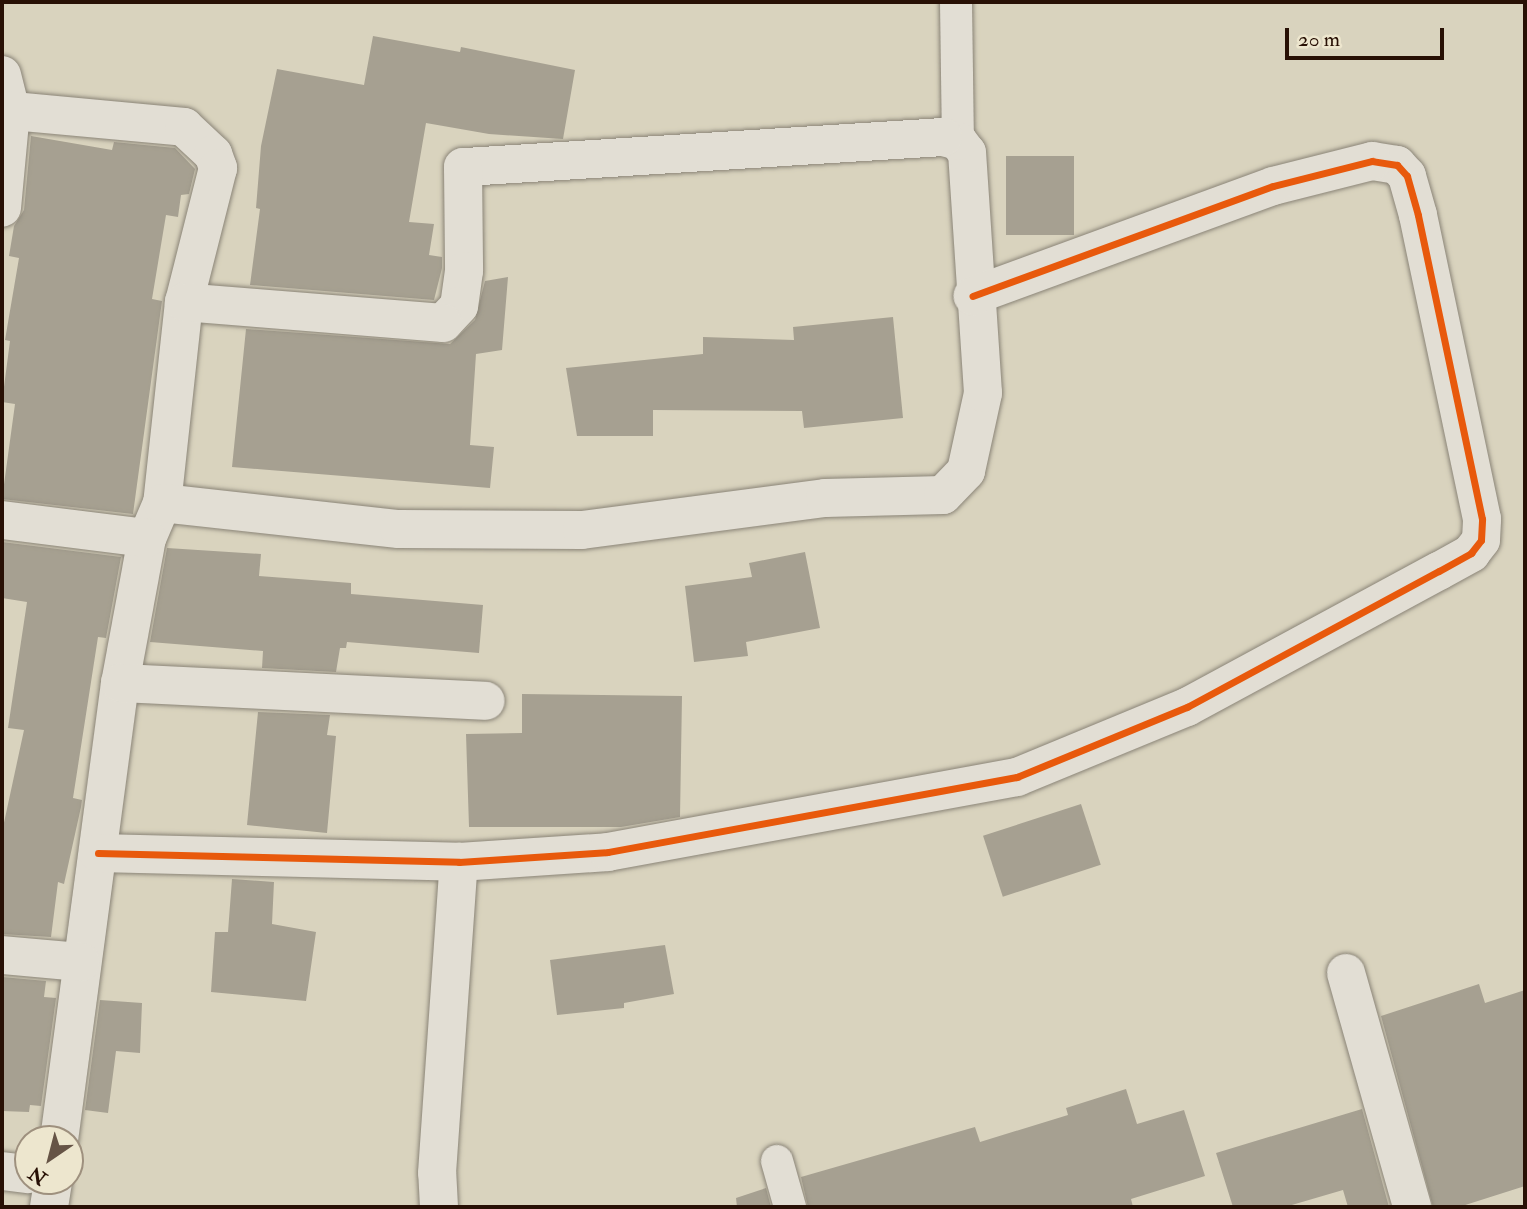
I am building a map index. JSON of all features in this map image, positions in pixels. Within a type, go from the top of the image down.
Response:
[{"type":"street","points":[[2,208],[5,98],[184,127],[213,154],[218,168],[184,302],[162,503],[147,538],[120,683],[61,1125]]},
{"type":"street","points":[[162,503],[399,529],[582,530],[825,498],[943,495],[966,471],[983,393],[973,296],[967,152],[958,141],[943,137],[463,167],[464,271],[459,306],[443,323],[184,302]]},
{"type":"street","points":[[98,853],[459,862],[608,852],[1017,777],[1187,707],[1471,553],[1481,540],[1482,520],[1424,243],[1407,176],[1397,165],[1372,161],[1273,186],[973,296]]},
{"type":"street","points":[[2,520],[147,538]]},
{"type":"street","points":[[120,683],[486,701]]},
{"type":"street","points":[[439,1207],[437,1173],[459,862]]},
{"type":"street","points":[[2,955],[81,962]]},
{"type":"street","points":[[1346,973],[1412,1207]]},
{"type":"lane","points":[[956,2],[958,141]]},
{"type":"lane","points":[[777,1161],[790,1207]]},
{"type":"building","points":[[373,36],[460,52],[461,47],[575,70],[563,139],[489,134],[426,123],[409,222],[434,224],[429,255],[442,257],[442,268],[434,300],[250,285],[260,209],[256,208],[261,146],[277,69],[364,85]]},
{"type":"building","points":[[31,136],[112,150],[114,142],[175,148],[195,169],[189,194],[181,195],[178,217],[166,215],[152,299],[162,301],[133,514],[2,499],[15,404],[2,402],[10,341],[5,340],[19,258],[9,256],[14,226],[24,210]]},
{"type":"building","points":[[1006,156],[1074,156],[1074,235],[1006,235]]},
{"type":"building","points":[[508,277],[502,350],[476,354],[470,445],[494,447],[490,488],[232,467],[246,329],[450,344],[475,320],[485,281]]},
{"type":"building","points":[[893,317],[903,418],[804,428],[802,411],[653,410],[653,436],[577,436],[566,368],[703,354],[703,337],[794,340],[793,327]]},
{"type":"building","points":[[2,542],[121,557],[106,638],[98,637],[73,798],[82,800],[81,807],[64,884],[58,882],[51,937],[2,934],[2,832],[24,730],[8,728],[27,602],[2,598]]},
{"type":"building","points":[[167,548],[261,554],[259,576],[351,583],[351,594],[483,605],[479,653],[347,642],[346,648],[340,648],[336,672],[262,668],[263,651],[150,642]]},
{"type":"building","points":[[805,552],[820,628],[746,642],[748,656],[694,662],[685,586],[752,577],[749,563]]},
{"type":"building","points":[[522,694],[682,696],[680,817],[621,827],[469,827],[466,734],[522,733]]},
{"type":"building","points":[[258,712],[330,715],[327,735],[336,736],[327,833],[247,825]]},
{"type":"building","points":[[1081,804],[1101,865],[1003,897],[983,836]]},
{"type":"building","points":[[232,879],[274,882],[272,924],[316,932],[306,1001],[211,992],[215,932],[228,932]]},
{"type":"building","points":[[665,945],[674,994],[624,1003],[624,1008],[557,1015],[550,960]]},
{"type":"building","points":[[2,977],[46,981],[44,997],[56,998],[41,1106],[30,1105],[29,1112],[2,1111]]},
{"type":"building","points":[[1479,984],[1485,1003],[1525,990],[1525,1186],[1459,1207],[1433,1207],[1381,1016]]},
{"type":"building","points":[[100,1000],[142,1003],[140,1053],[116,1051],[108,1113],[85,1110]]},
{"type":"building","points":[[1126,1089],[1137,1124],[1184,1110],[1205,1176],[1131,1199],[1133,1207],[808,1207],[801,1177],[975,1127],[980,1142],[1068,1115],[1066,1108]]},
{"type":"building","points":[[1362,1109],[1389,1207],[1348,1207],[1343,1190],[1285,1207],[1233,1207],[1216,1153]]},
{"type":"building","points":[[766,1188],[771,1207],[737,1207],[736,1198]]},
{"type":"cycle path","points":[[98,853],[459,862],[608,852],[1017,777],[1187,707],[1471,553],[1481,540],[1482,519],[1418,215],[1407,176],[1397,165],[1372,161],[1273,186],[973,296]]}]
